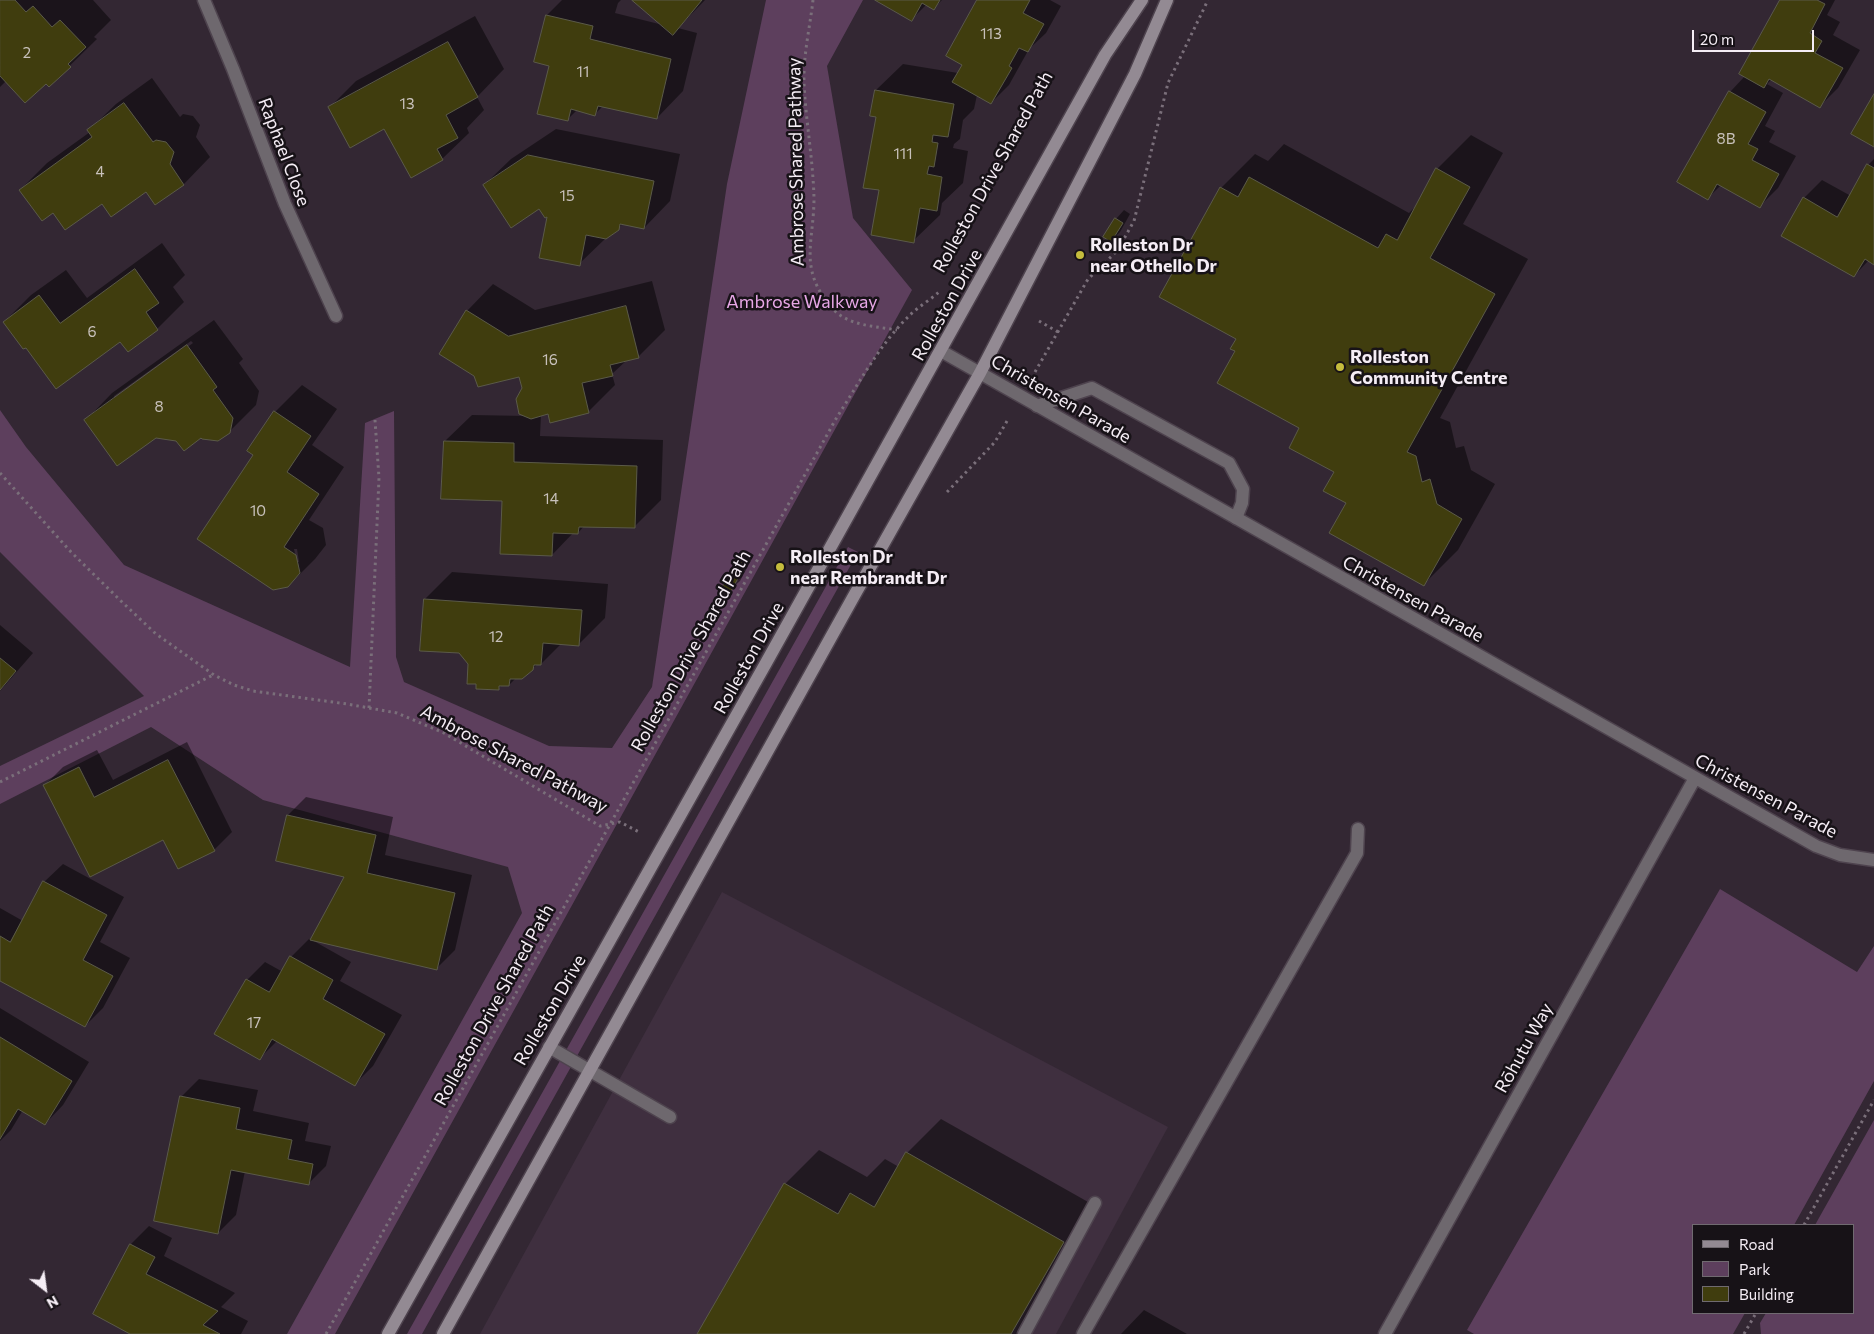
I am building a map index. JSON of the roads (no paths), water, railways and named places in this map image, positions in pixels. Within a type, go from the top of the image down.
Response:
[{"type":"main road","name":"Rolleston Drive","points":[[388,1334],[941,351],[1105,55],[1142,0]]},
{"type":"main road","points":[[443,1334],[980,373],[1135,74],[1168,0]]},
{"type":"street","name":"Raphael Close","points":[[204,0],[285,204],[336,316]]},
{"type":"street","name":"Christensen Parade","points":[[941,351],[1816,846],[1840,855],[1874,860]]},
{"type":"street","points":[[1037,406],[1092,388],[1229,463],[1243,489],[1242,503],[1236,518]]},
{"type":"street","name":"Rōhutu Way","points":[[1384,1334],[1695,778]]},
{"type":"street","points":[[1083,1334],[1358,854],[1358,829]]},
{"type":"street","points":[[549,1047],[670,1117]]},
{"type":"street","points":[[1024,1334],[1095,1204]]},
{"type":"place","name":"Rolleston Dr near Othello Dr","points":[[1080,255]]},
{"type":"place","name":"Rolleston Community Centre","points":[[1340,367]]},
{"type":"place","name":"Rolleston Dr near Rembrandt Dr","points":[[780,567]]},
{"type":"park label","name":"Ambrose Walkway","points":[[802,302]]}]
